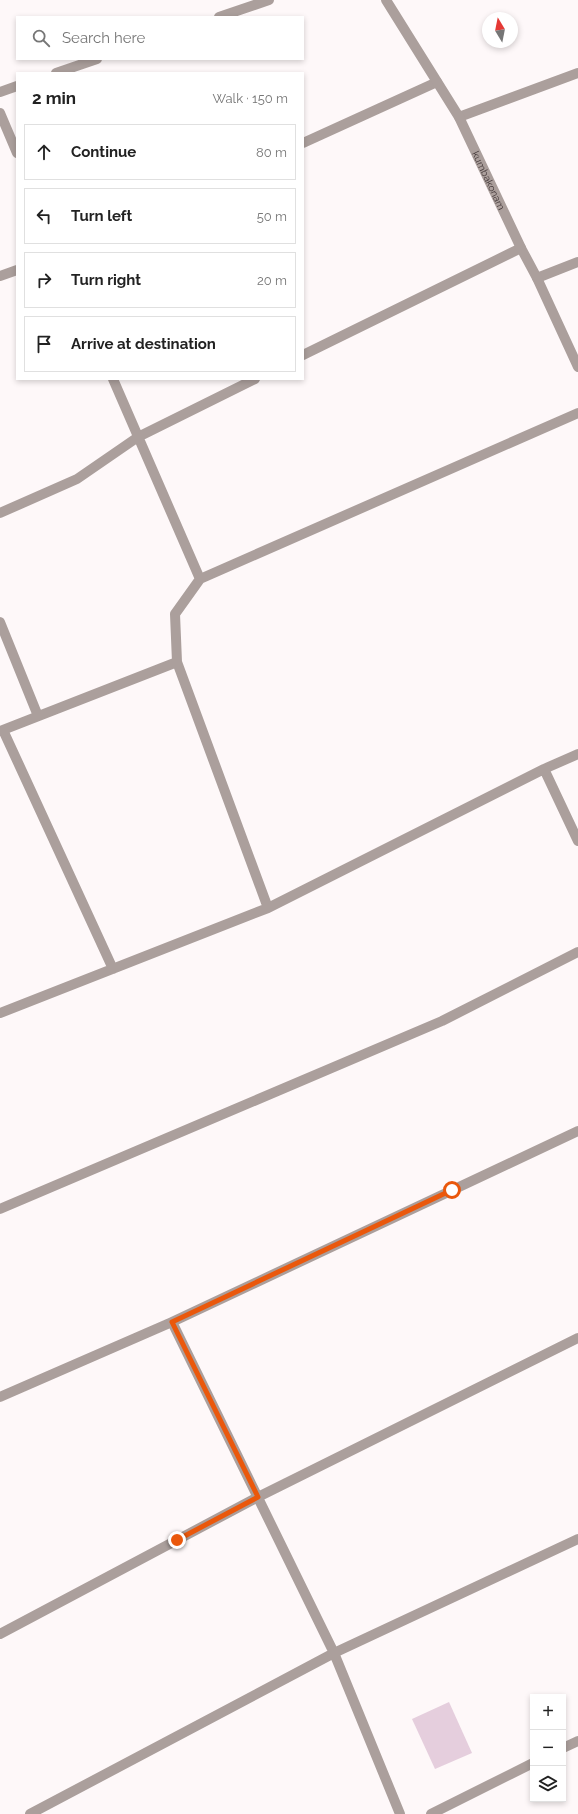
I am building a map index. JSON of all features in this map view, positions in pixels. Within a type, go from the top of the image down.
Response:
[{"type":"street","points":[[222,16],[269,0]]},
{"type":"street","name":"kumbakonam","points":[[386,0],[459,117],[521,248],[537,278],[578,367]]},
{"type":"street","points":[[59,72],[94,60]]},
{"type":"street","points":[[459,117],[578,73]]},
{"type":"street","points":[[304,143],[437,82]]},
{"type":"street","points":[[0,92],[16,86]]},
{"type":"street","points":[[0,112],[16,151]]},
{"type":"street","points":[[304,355],[521,248]]},
{"type":"street","points":[[537,278],[578,262]]},
{"type":"street","points":[[0,276],[16,270]]},
{"type":"street","points":[[113,380],[200,579]]},
{"type":"street","points":[[0,513],[77,479],[138,437],[253,380]]},
{"type":"street","points":[[268,908],[177,662],[175,614],[200,579],[578,413]]},
{"type":"street","points":[[0,622],[38,716]]},
{"type":"street","points":[[113,969],[2,730],[177,662]]},
{"type":"street","points":[[0,1013],[268,908],[544,769],[578,754]]},
{"type":"street","points":[[544,769],[578,840]]},
{"type":"street","points":[[0,1209],[442,1021],[578,952]]},
{"type":"street","points":[[0,1397],[172,1322],[578,1131]]},
{"type":"street","points":[[172,1322],[334,1653],[400,1814]]},
{"type":"street","points":[[0,1634],[258,1497],[578,1338]]},
{"type":"street","points":[[30,1814],[334,1653],[578,1539]]},
{"type":"street","points":[[566,1747],[578,1741]]},
{"type":"street","points":[[431,1814],[530,1764]]},
{"type":"building","points":[[449,1702],[472,1753],[435,1769],[412,1719]]},
{"type":"route","points":[[177,1540],[258,1497],[172,1322],[452,1190]]}]
